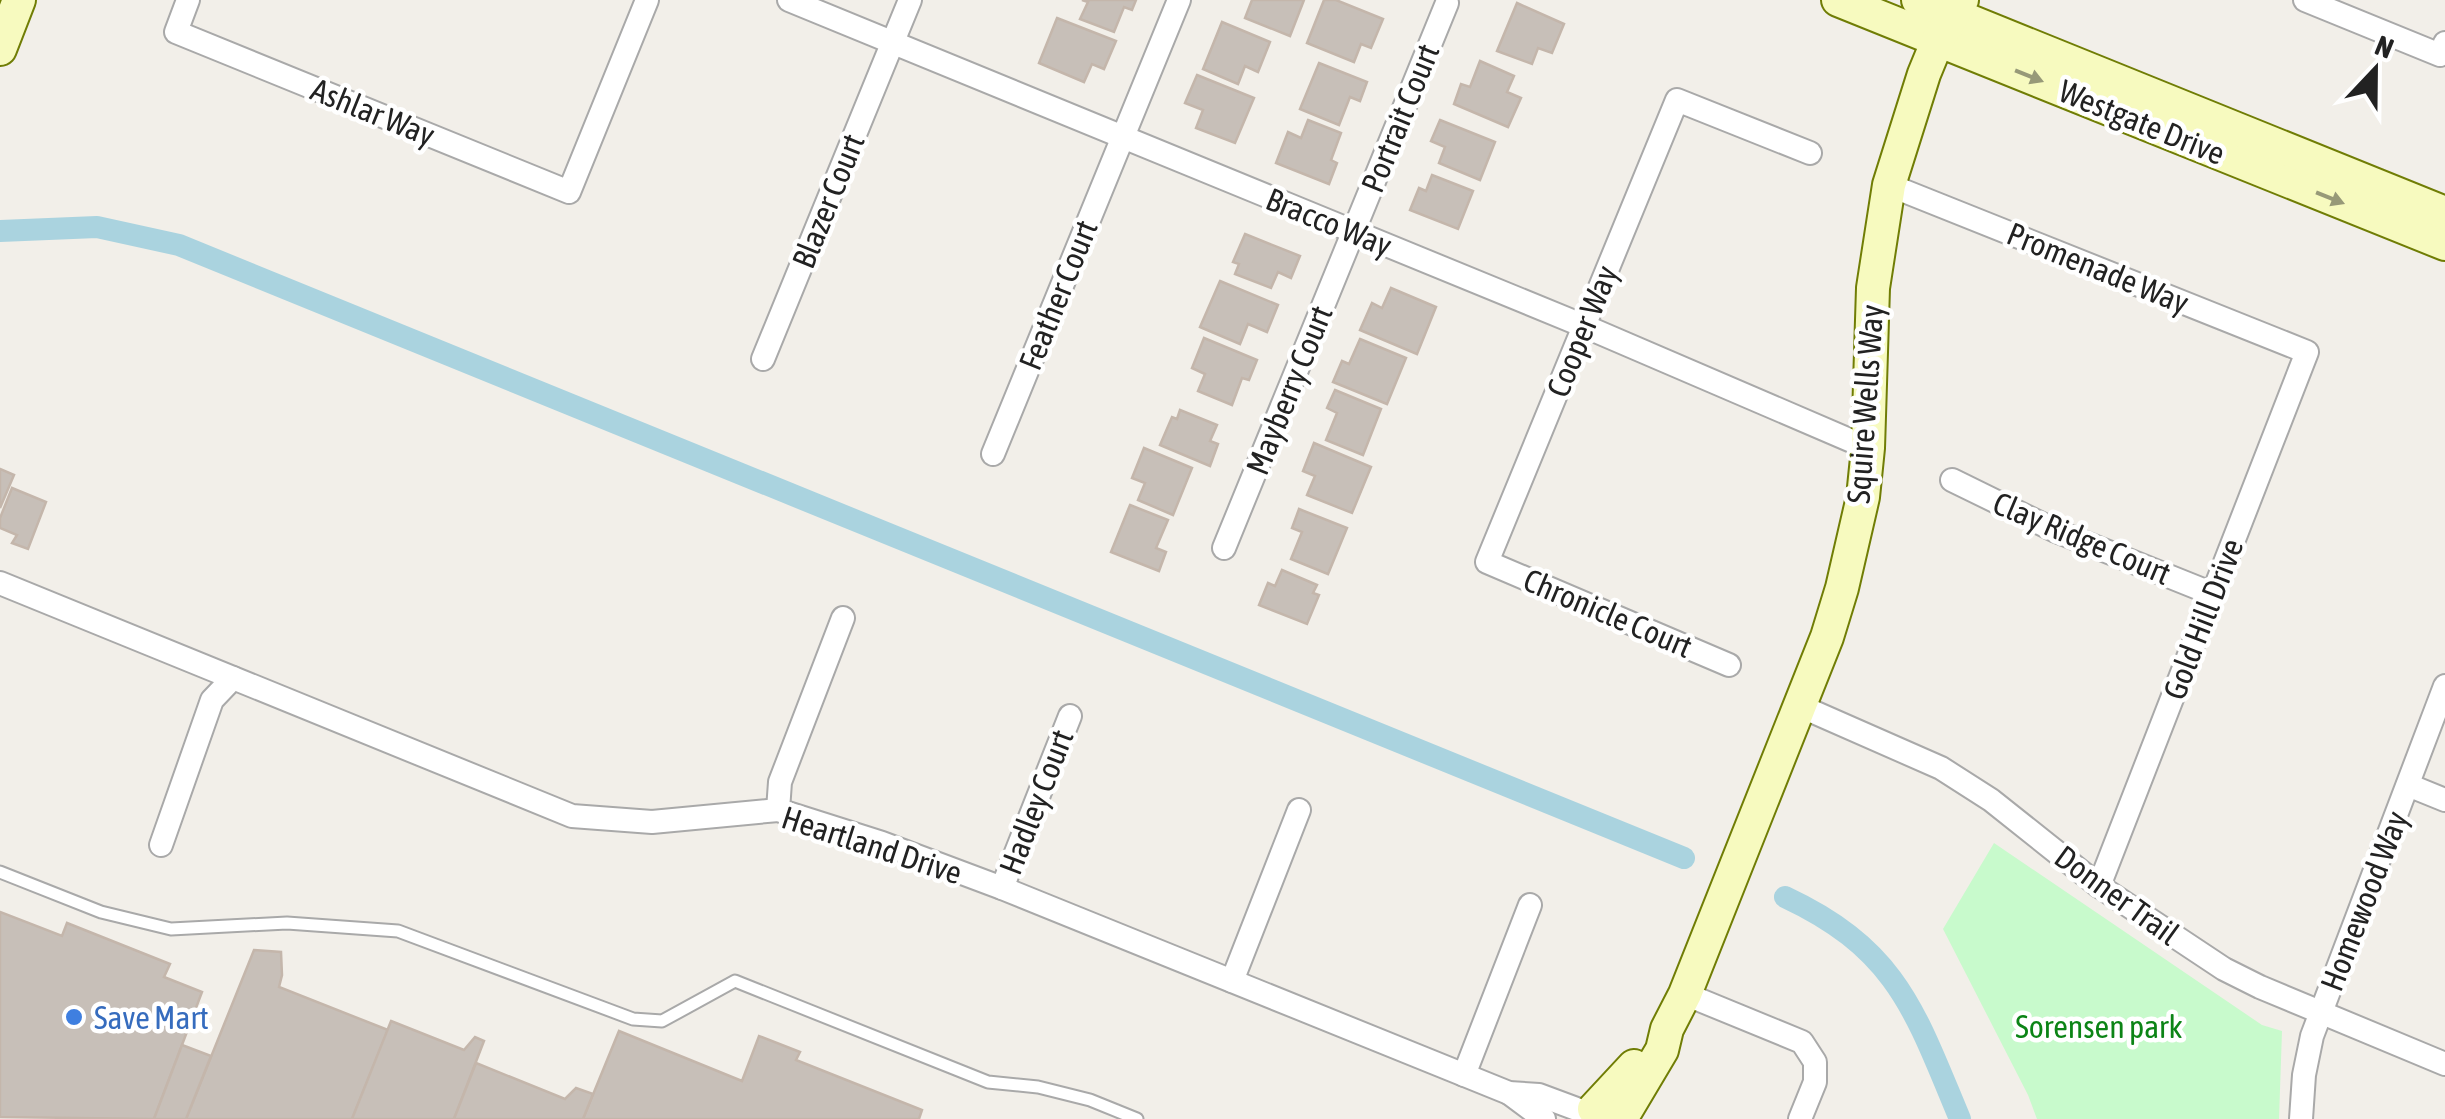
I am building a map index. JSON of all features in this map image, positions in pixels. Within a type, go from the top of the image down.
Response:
[{"type":"street","points":[[0,49],[19,0]]},
{"type":"street","name":"Ashlar Way","points":[[188,0],[176,32],[570,192],[647,0]]},
{"type":"street","name":"Bracco Way","points":[[789,0],[1584,326],[1868,448]]},
{"type":"street","name":"Blazer Court","points":[[763,359],[910,0]]},
{"type":"street","name":"Feather Court","points":[[993,454],[1179,0]]},
{"type":"street","name":"Westgate Drive","points":[[1838,0],[1951,18],[2445,213]]},
{"type":"street","name":"Westgate Drive","points":[[1918,0],[2445,244]]},
{"type":"street","points":[[2306,0],[2443,49]]},
{"type":"street","name":"Portrait Court","points":[[1354,232],[1447,4]]},
{"type":"street","name":"Squire Wells Way","points":[[1596,1115],[1662,1050],[1667,1029],[1685,994],[1827,637],[1863,496],[1873,288],[1889,184],[1906,124],[1951,18]]},
{"type":"street","name":"Cooper Way","points":[[1487,562],[1677,100],[1810,152]]},
{"type":"street","name":"Promenade Way","points":[[1889,184],[2307,352]]},
{"type":"street","name":"Mayberry Court","points":[[1224,548],[1354,232]]},
{"type":"street","name":"Gold Hill Drive","points":[[2099,886],[2307,352]]},
{"type":"street","name":"Clay Ridge Court","points":[[1952,480],[2056,531],[2213,594]]},
{"type":"street","name":"Chronicle Court","points":[[1487,562],[1729,664]]},
{"type":"street","name":"Heartland Drive","points":[[0,583],[572,816],[652,822],[778,810],[882,843],[1508,1093],[1544,1119]]},
{"type":"street","points":[[778,810],[780,782],[843,618]]},
{"type":"street","points":[[161,845],[212,700],[232,678]]},
{"type":"street","name":"Homewood Way","points":[[2301,1119],[2304,1075],[2320,1013],[2445,686]]},
{"type":"street","name":"Donner Trail","points":[[1800,706],[1940,768],[1992,800],[2099,886],[2224,969],[2445,1064]]},
{"type":"street","name":"Hadley Court","points":[[1002,888],[1070,716]]},
{"type":"street","points":[[2408,785],[2445,800]]},
{"type":"street","points":[[1232,981],[1299,810]]},
{"type":"street","points":[[1464,1075],[1530,905]]},
{"type":"street","points":[[1685,994],[1802,1042],[1815,1062],[1815,1082],[1800,1119]]},
{"type":"street","name":"Heartland Drive","points":[[1508,1093],[1539,1095],[1596,1115]]},
{"type":"lane","points":[[0,872],[100,912],[171,929],[287,923],[398,931],[633,1019],[662,1021],[735,982],[988,1082],[1038,1087],[1090,1100],[1137,1119]]},
{"type":"green space","name":"Sorensen park","points":[[1994,843],[2262,1025],[2282,1031],[2279,1119],[2037,1119],[1943,929]]},
{"type":"building","points":[[1082,0],[1136,0],[1132,10],[1124,7],[1114,32],[1080,19],[1088,2]]},
{"type":"building","points":[[1252,0],[1304,0],[1290,36],[1245,18]]},
{"type":"building","points":[[1324,0],[1336,0],[1383,19],[1371,48],[1361,44],[1354,62],[1307,43]]},
{"type":"building","points":[[1517,3],[1564,24],[1552,53],[1538,48],[1532,64],[1497,51]]},
{"type":"building","points":[[1057,18],[1116,41],[1104,69],[1092,64],[1084,82],[1039,63]]},
{"type":"building","points":[[1222,22],[1270,42],[1258,72],[1245,66],[1238,84],[1203,69]]},
{"type":"building","points":[[1480,61],[1514,76],[1507,92],[1521,98],[1508,127],[1454,104],[1461,84],[1470,87]]},
{"type":"building","points":[[1319,63],[1367,82],[1360,101],[1350,97],[1339,125],[1300,109]]},
{"type":"building","points":[[1197,75],[1254,98],[1235,143],[1196,128],[1203,110],[1185,103]]},
{"type":"building","points":[[1308,120],[1341,133],[1331,160],[1337,163],[1329,184],[1276,163],[1288,132],[1301,138]]},
{"type":"building","points":[[1440,120],[1495,142],[1480,180],[1439,163],[1445,147],[1431,141]]},
{"type":"building","points":[[1432,175],[1473,191],[1458,229],[1410,210],[1419,188],[1426,191]]},
{"type":"building","points":[[1245,234],[1300,256],[1291,278],[1278,272],[1271,288],[1235,274],[1239,264],[1233,262]]},
{"type":"building","points":[[1220,281],[1278,305],[1267,332],[1248,324],[1240,344],[1200,327]]},
{"type":"building","points":[[1391,288],[1436,307],[1417,354],[1360,330],[1372,303],[1382,308]]},
{"type":"building","points":[[1204,338],[1257,360],[1249,380],[1242,378],[1232,405],[1198,391],[1205,374],[1192,368]]},
{"type":"building","points":[[1360,339],[1406,358],[1387,404],[1333,382],[1342,361],[1349,364]]},
{"type":"building","points":[[1335,390],[1381,409],[1363,455],[1326,440],[1337,413],[1327,408]]},
{"type":"building","points":[[1180,410],[1217,425],[1210,441],[1218,444],[1210,466],[1160,445],[1172,417],[1177,419]]},
{"type":"building","points":[[1314,443],[1371,467],[1352,513],[1307,495],[1315,476],[1303,471]]},
{"type":"building","points":[[1144,448],[1192,468],[1173,515],[1138,500],[1145,483],[1132,478]]},
{"type":"building","points":[[0,469],[14,475],[0,508]]},
{"type":"building","points":[[12,488],[46,502],[28,549],[12,543],[17,535],[0,528]]},
{"type":"building","points":[[1130,505],[1168,520],[1156,548],[1166,552],[1159,571],[1111,552]]},
{"type":"building","points":[[1299,509],[1347,528],[1328,574],[1291,559],[1302,532],[1292,528]]},
{"type":"building","points":[[1282,570],[1317,585],[1313,593],[1319,595],[1307,624],[1259,605],[1268,583],[1275,586]]},
{"type":"building","points":[[0,912],[62,936],[67,923],[170,964],[164,977],[202,992],[154,1119],[0,1117]]},
{"type":"building","points":[[254,950],[281,952],[279,987],[388,1030],[352,1119],[186,1119]]},
{"type":"building","points":[[391,1021],[464,1050],[475,1037],[484,1041],[454,1119],[352,1119]]},
{"type":"building","points":[[619,1031],[742,1081],[759,1036],[800,1052],[796,1060],[922,1110],[919,1119],[583,1119]]},
{"type":"building","points":[[182,1045],[211,1056],[186,1119],[154,1119]]},
{"type":"building","points":[[476,1063],[565,1099],[576,1088],[593,1094],[583,1119],[454,1119]]},
{"type":"waterway","points":[[0,231],[97,227],[179,245],[1684,858]]},
{"type":"waterway","points":[[1785,897],[1823,917],[1878,962],[1915,1016],[1960,1119]]},
{"type":"place","name":"Save Mart","points":[[74,1017]]}]
